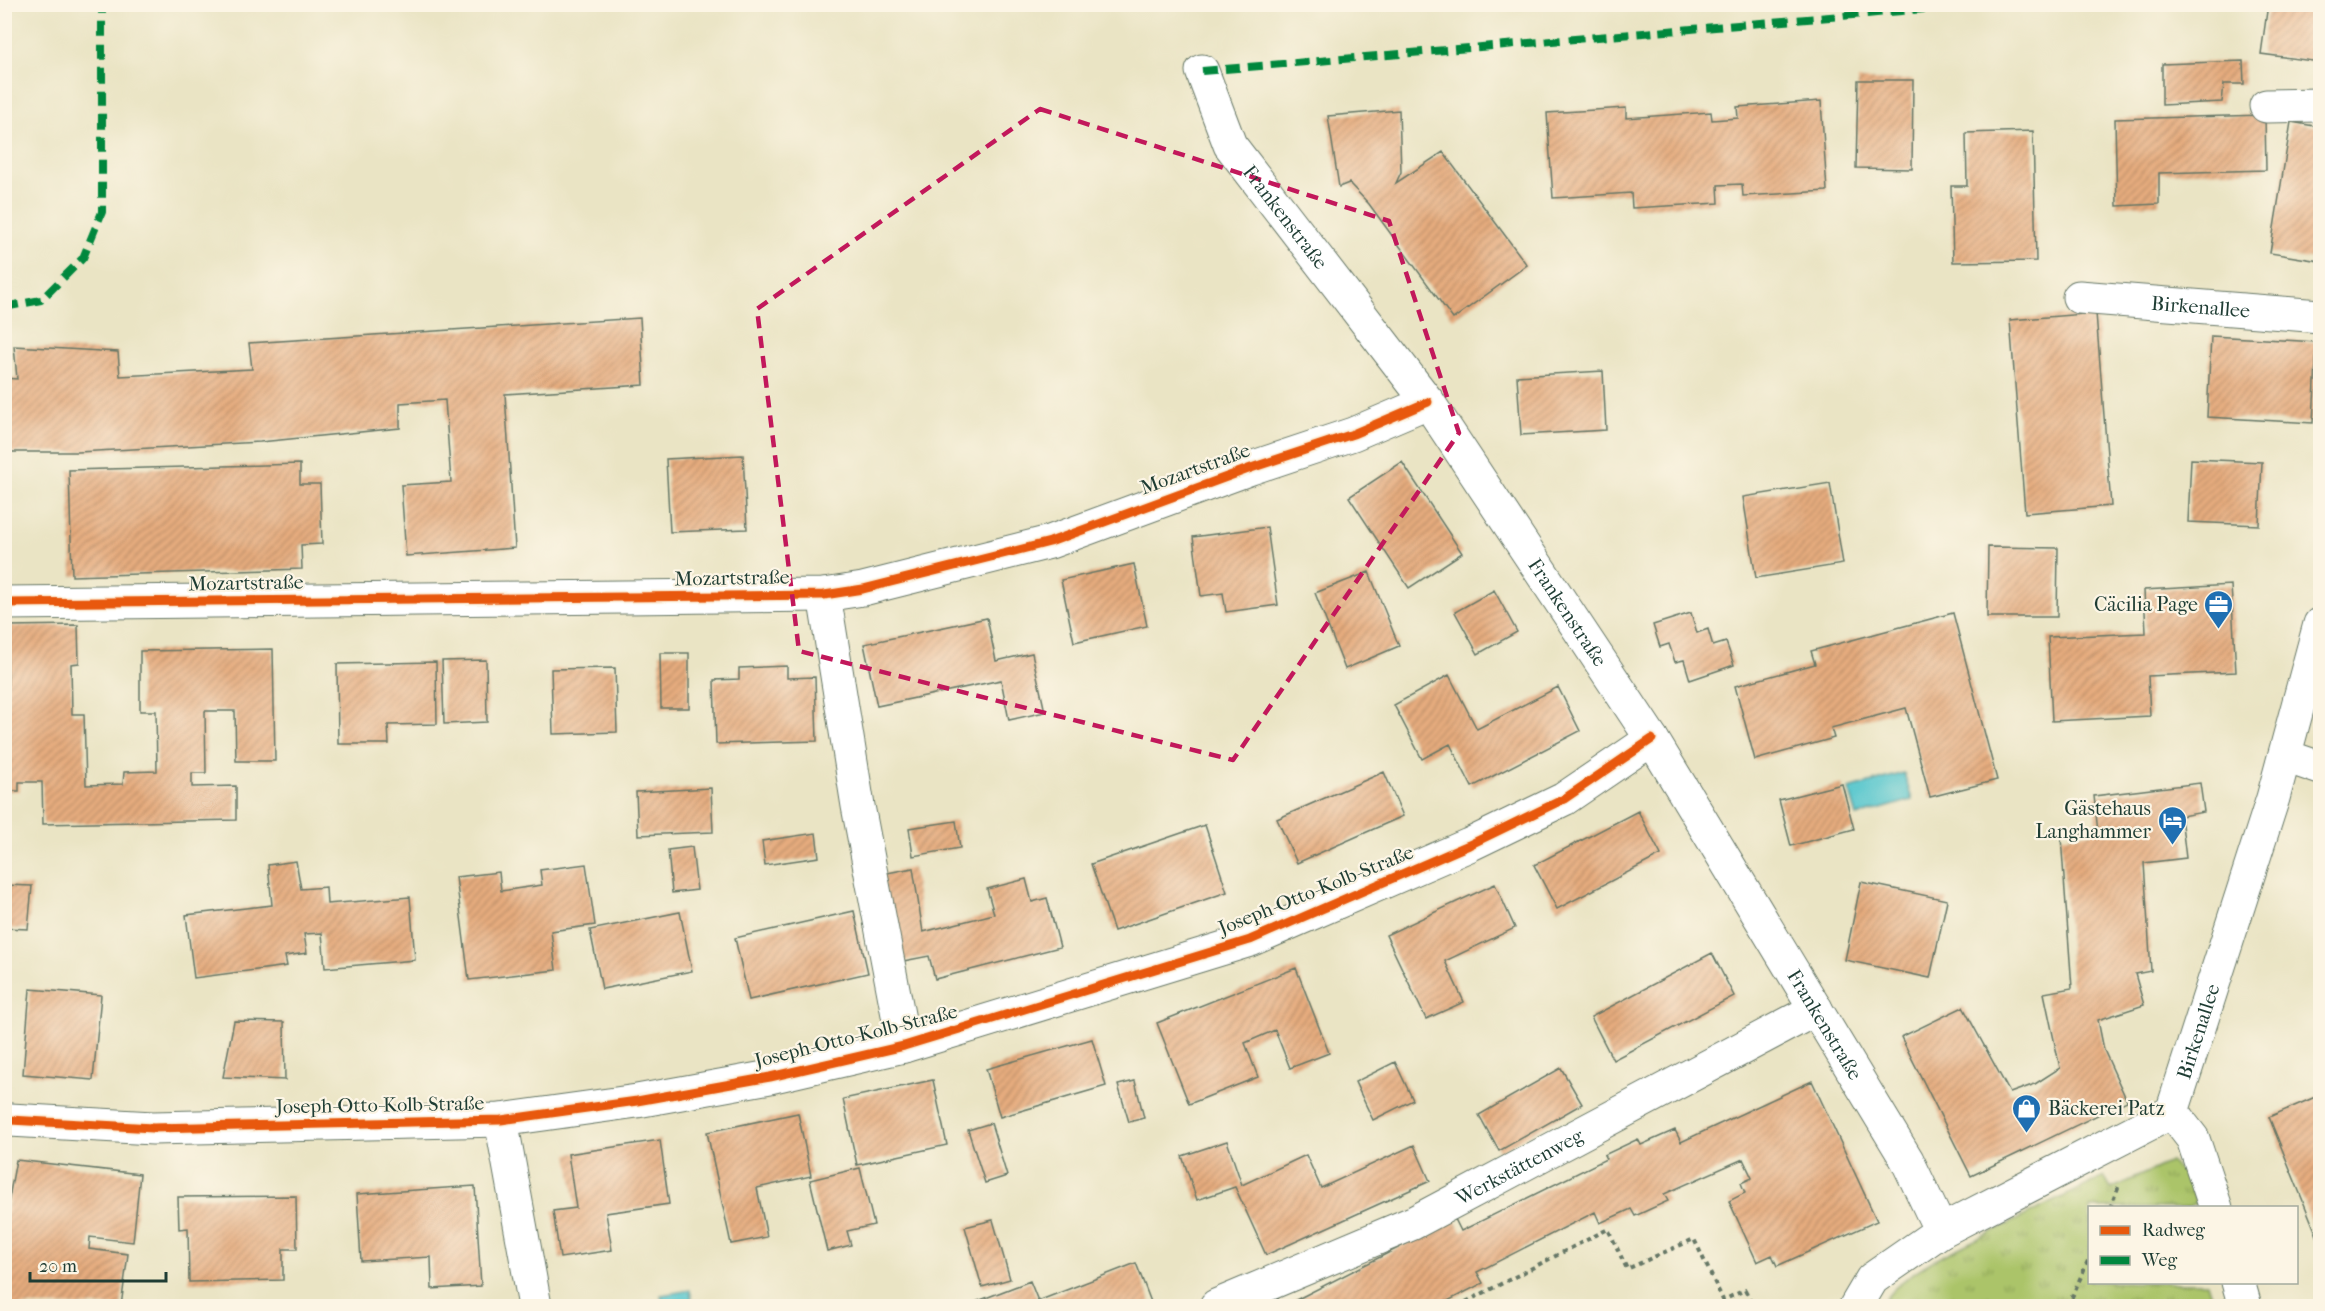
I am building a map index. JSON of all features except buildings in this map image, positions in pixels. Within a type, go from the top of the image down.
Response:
[{"type":"street","name":"Frankenstraße","points":[[1202,71],[1230,145],[1428,402],[1652,740],[1907,1160],[1941,1231]]},
{"type":"street","points":[[2266,106],[2320,105]]},
{"type":"street","name":"Birkenallee","points":[[2079,297],[2320,316]]},
{"type":"street","name":"Mozartstraße","points":[[4,603],[824,595],[863,590],[1050,542],[1251,468],[1353,434],[1428,402]]},
{"type":"street","points":[[824,595],[858,806],[903,1046]]},
{"type":"street","name":"Birkenallee","points":[[2172,1112],[2273,798],[2320,624]]},
{"type":"street","name":"Joseph-Otto-Kolb-Straße","points":[[10,1120],[153,1128],[501,1120],[637,1101],[726,1085],[903,1046],[1250,940],[1469,845],[1564,799],[1652,740]]},
{"type":"street","points":[[2285,756],[2320,768]]},
{"type":"street","name":"Werkstättenweg","points":[[1216,1306],[1413,1223],[1816,1009]]},
{"type":"street","points":[[1856,1306],[1872,1279],[1941,1231],[2172,1112],[2193,1139],[2215,1206]]},
{"type":"street","points":[[501,1120],[535,1306]]},
{"type":"street","points":[[2239,1284],[2246,1306]]},
{"type":"path","points":[[1458,1306],[1608,1228],[1627,1269],[1694,1239],[1723,1300],[1745,1290],[1752,1306]]},
{"type":"path","points":[[2068,1306],[2088,1261]]},
{"type":"path","points":[[2071,1299],[2078,1306]]},
{"type":"highlighted area","points":[[1040,109],[1389,221],[1459,433],[1233,760],[799,651],[757,309]]},
{"type":"green space","points":[[2170,1162],[2189,1178],[2196,1204],[2192,1206],[2088,1206],[2088,1284],[2207,1284],[2214,1306],[1880,1306],[1904,1280],[1934,1260],[2104,1177],[2111,1189]]},
{"type":"water","points":[[1904,773],[1912,800],[1857,816],[1849,789]]},
{"type":"water","points":[[690,1290],[693,1306],[663,1306],[661,1295]]},
{"type":"marked path","points":[[4,307],[41,300],[83,258],[102,212],[102,4]]},
{"type":"marked path","points":[[1202,71],[1982,4]]},
{"type":"cycle path","points":[[4,603],[824,595],[863,589],[1050,542],[1251,468],[1353,434],[1428,402]]},
{"type":"cycle path","points":[[10,1120],[153,1128],[501,1120],[637,1101],[770,1077],[904,1046],[1250,940],[1469,845],[1564,799],[1652,739]]},
{"type":"place","name":"Cäcilia Page","points":[[2219,630]]},
{"type":"place","name":"Gästehaus Langhammer","points":[[2172,846]]},
{"type":"place","name":"Bäckerei Patz","points":[[2027,1134]]}]
